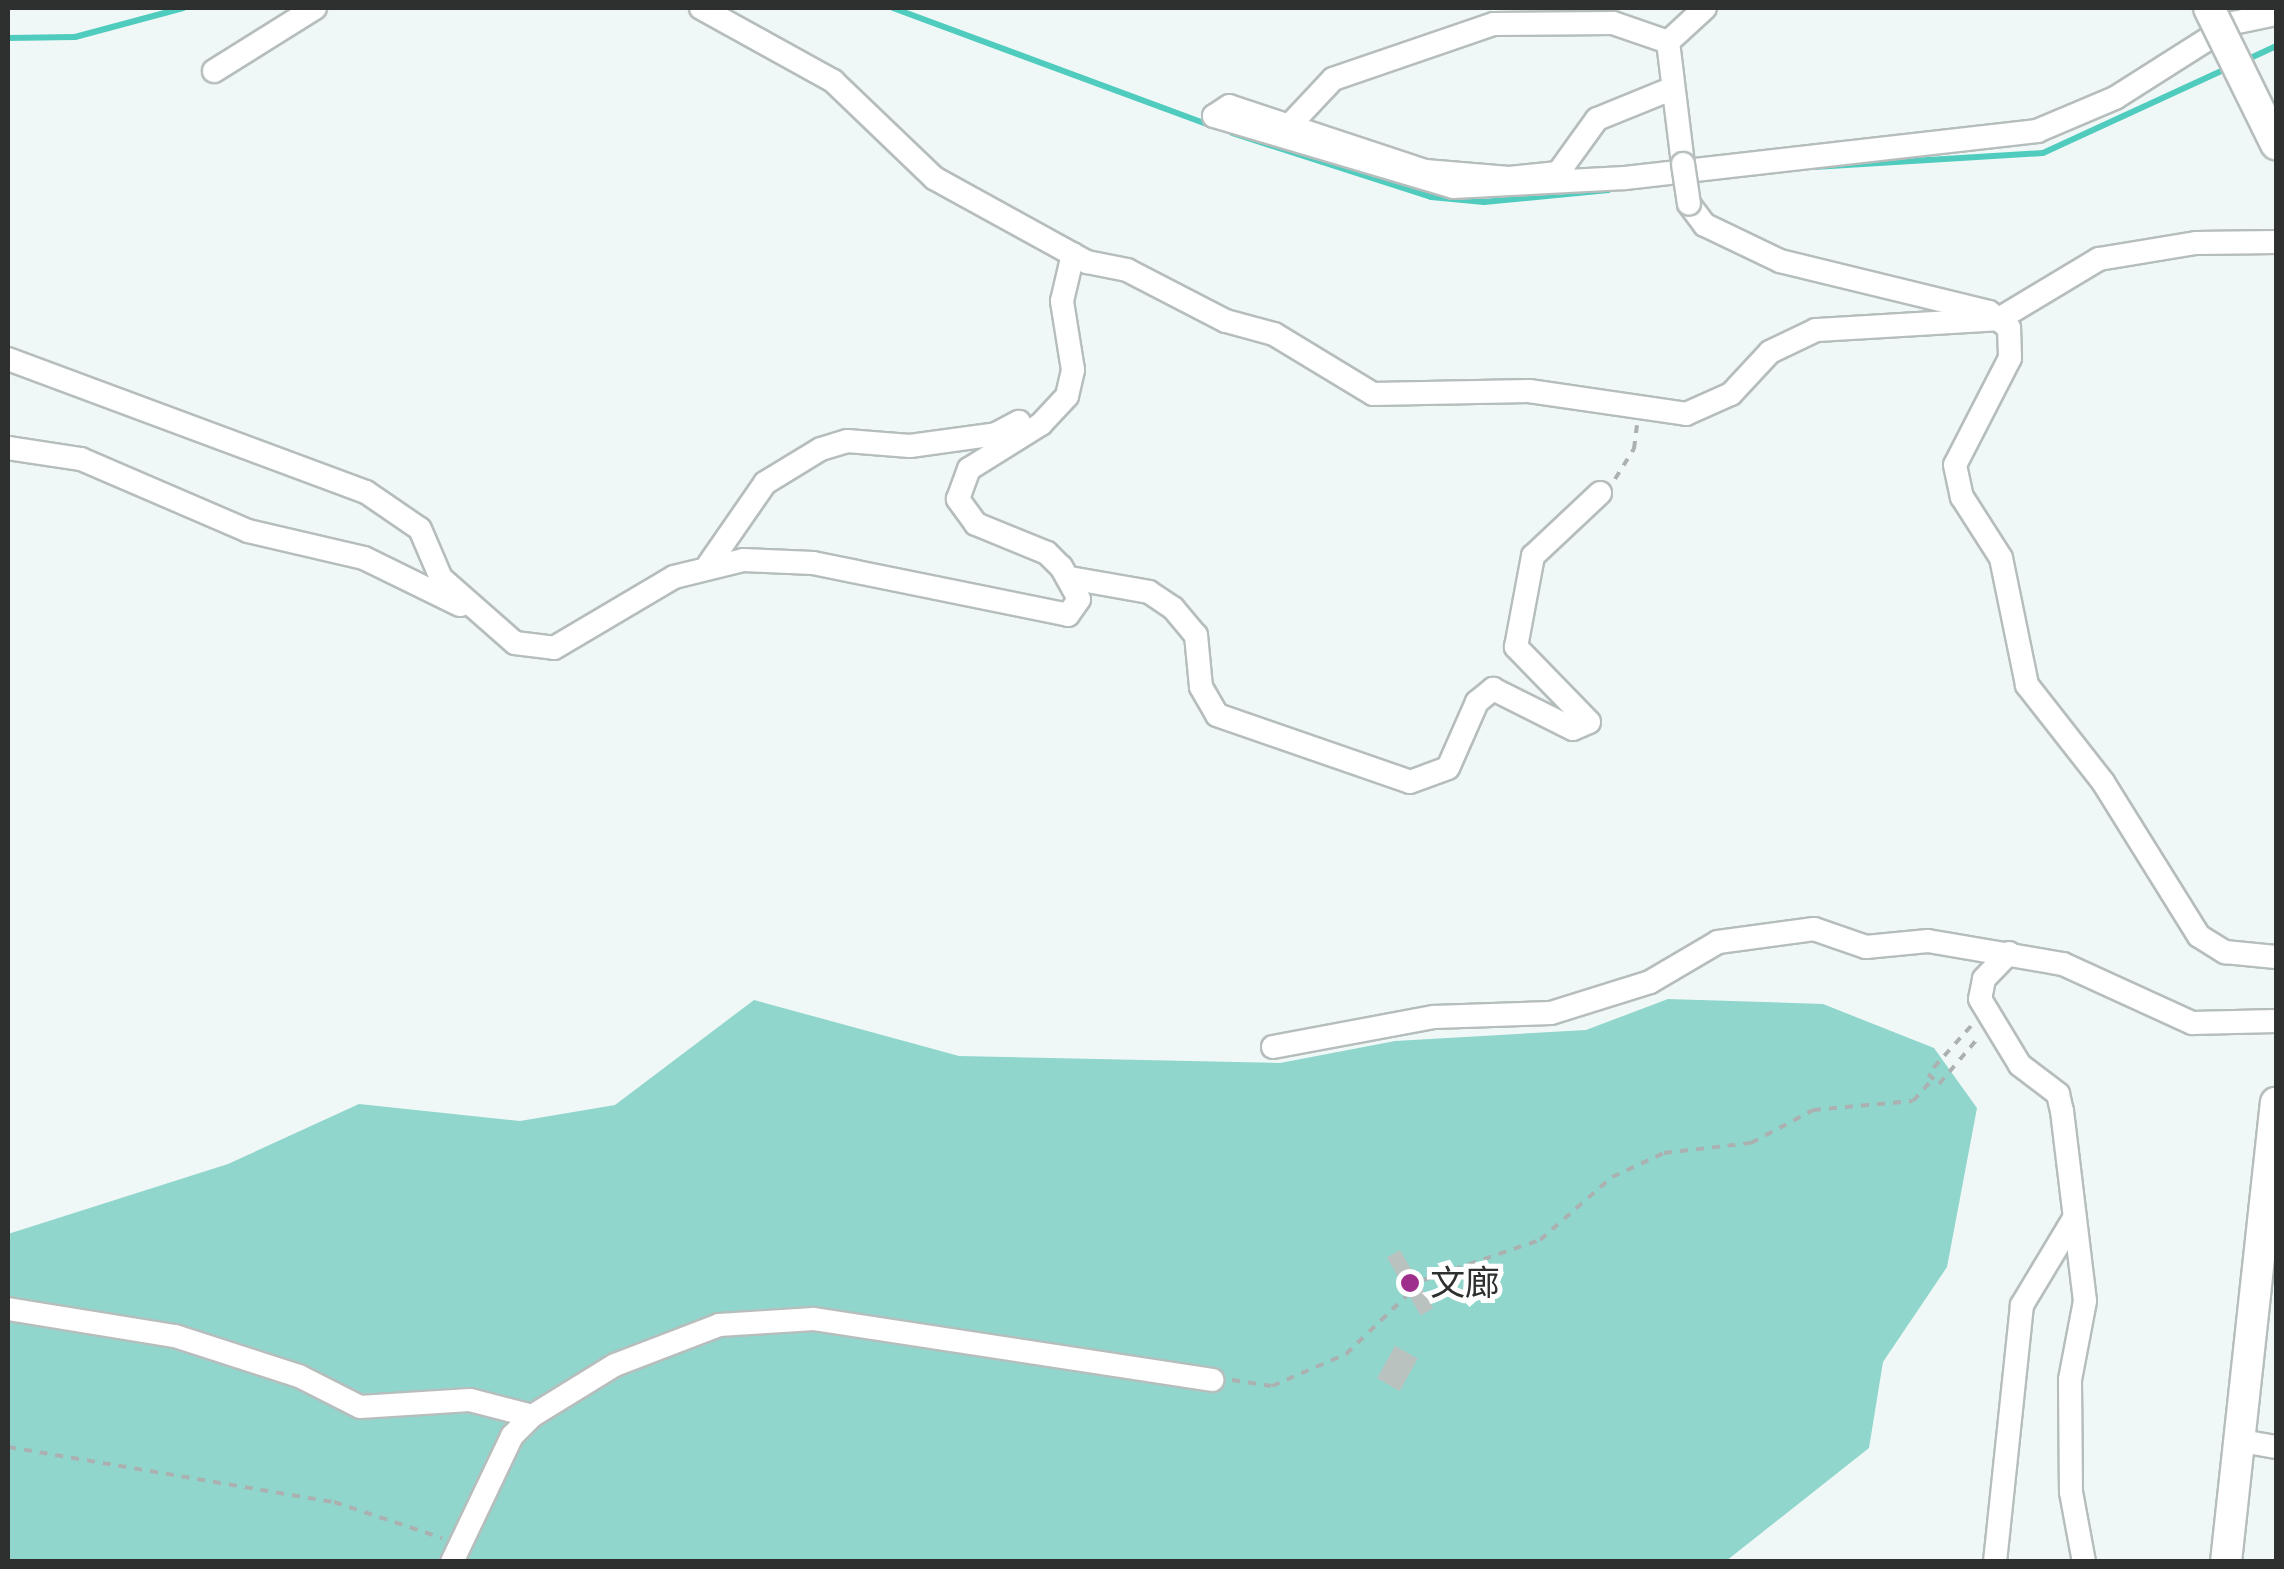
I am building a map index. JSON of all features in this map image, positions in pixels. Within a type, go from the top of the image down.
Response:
[{"type":"main road","points":[[2209,8],[2276,144]]},
{"type":"main road","points":[[2226,1562],[2276,1103]]},
{"type":"main road","points":[[2240,1562],[2265,1445],[2276,1206]]},
{"type":"street","points":[[214,71],[315,8]]},
{"type":"street","points":[[701,8],[833,81],[934,178],[1073,254],[1274,334],[1373,394],[1511,390],[1640,406],[1705,409],[1753,375],[1770,352],[1816,330],[1998,319],[2099,259],[2196,242],[2276,242]]},
{"type":"street","points":[[1668,42],[1706,8]]},
{"type":"street","points":[[1671,89],[1598,119],[1558,173],[1509,178],[1425,171],[1229,106],[1214,116],[1452,188],[1626,178],[1792,153],[2015,135],[2114,98],[2233,24],[2276,14]]},
{"type":"street","points":[[1288,127],[1334,79],[1494,24],[1613,23],[1668,42]]},
{"type":"street","points":[[1668,42],[1671,89],[1690,204],[1705,225],[1780,261],[1998,319],[2009,328],[2010,358],[1956,466],[1956,478],[2001,558],[2027,685],[2162,866],[2200,936],[2225,952],[2276,957]]},
{"type":"street","points":[[709,564],[813,563],[1055,616],[1077,609],[1070,578],[1047,553],[976,524],[958,499],[970,468],[1055,412],[1074,370],[1062,320],[1073,254]]},
{"type":"street","points":[[8,359],[366,492],[420,529],[442,578],[515,644],[554,648],[709,564],[765,483],[821,449],[996,434],[1055,412]]},
{"type":"street","points":[[8,448],[81,459],[248,531],[364,558],[498,625]]},
{"type":"street","points":[[1070,578],[1149,592],[1172,608],[1196,635],[1201,688],[1217,715],[1410,782],[1448,768],[1478,702],[1493,689],[1573,729],[1589,722],[1516,646],[1533,556],[1600,492]]},
{"type":"street","points":[[1272,1047],[1434,1018],[1552,1013],[1650,982],[1718,942],[1814,929],[1866,947],[1928,942],[2010,953],[2090,973],[2192,1023],[2276,1021]]},
{"type":"street","points":[[2010,953],[1984,979],[1983,1009],[2020,1065],[2058,1094],[2086,1301],[2070,1380],[2071,1492],[2084,1562]]},
{"type":"street","points":[[1995,1562],[2022,1306],[2073,1220]]},
{"type":"street","points":[[8,1308],[175,1336],[299,1376],[360,1407],[470,1400],[532,1416]]},
{"type":"street","points":[[457,1553],[512,1436],[532,1416],[615,1365],[749,1319],[814,1320],[1212,1380]]},
{"type":"path","points":[[1600,492],[1634,449],[1640,406]]},
{"type":"path","points":[[1977,1018],[1928,1074],[1938,1084],[1985,1030]]},
{"type":"path","points":[[1212,1380],[1272,1386],[1307,1375],[1346,1354],[1423,1280],[1540,1240],[1612,1177],[1664,1153],[1751,1143],[1813,1110],[1913,1101],[1933,1079]]},
{"type":"path","points":[[8,1447],[334,1502],[457,1553]]},
{"type":"green space","points":[[1668,999],[1823,1004],[1934,1048],[1977,1108],[1947,1267],[1883,1362],[1869,1448],[1726,1561],[8,1561],[8,1234],[228,1164],[359,1104],[520,1121],[615,1105],[754,1000],[959,1056],[1280,1063],[1395,1041],[1586,1030]]},
{"type":"building","name":"文廊","points":[[1400,1250],[1434,1308],[1421,1316],[1387,1258]]},
{"type":"building","points":[[1395,1346],[1418,1359],[1400,1391],[1377,1378]]},
{"type":"waterway","points":[[8,38],[75,37],[183,8]]},
{"type":"waterway","points":[[893,8],[1210,125]]},
{"type":"waterway","points":[[2244,61],[2276,46]]},
{"type":"waterway","points":[[1814,167],[2043,153],[2228,68]]},
{"type":"waterway","points":[[1232,133],[1431,197],[1484,202],[1608,190]]},
{"type":"place","name":"文廊","points":[[1410,1283]]}]
